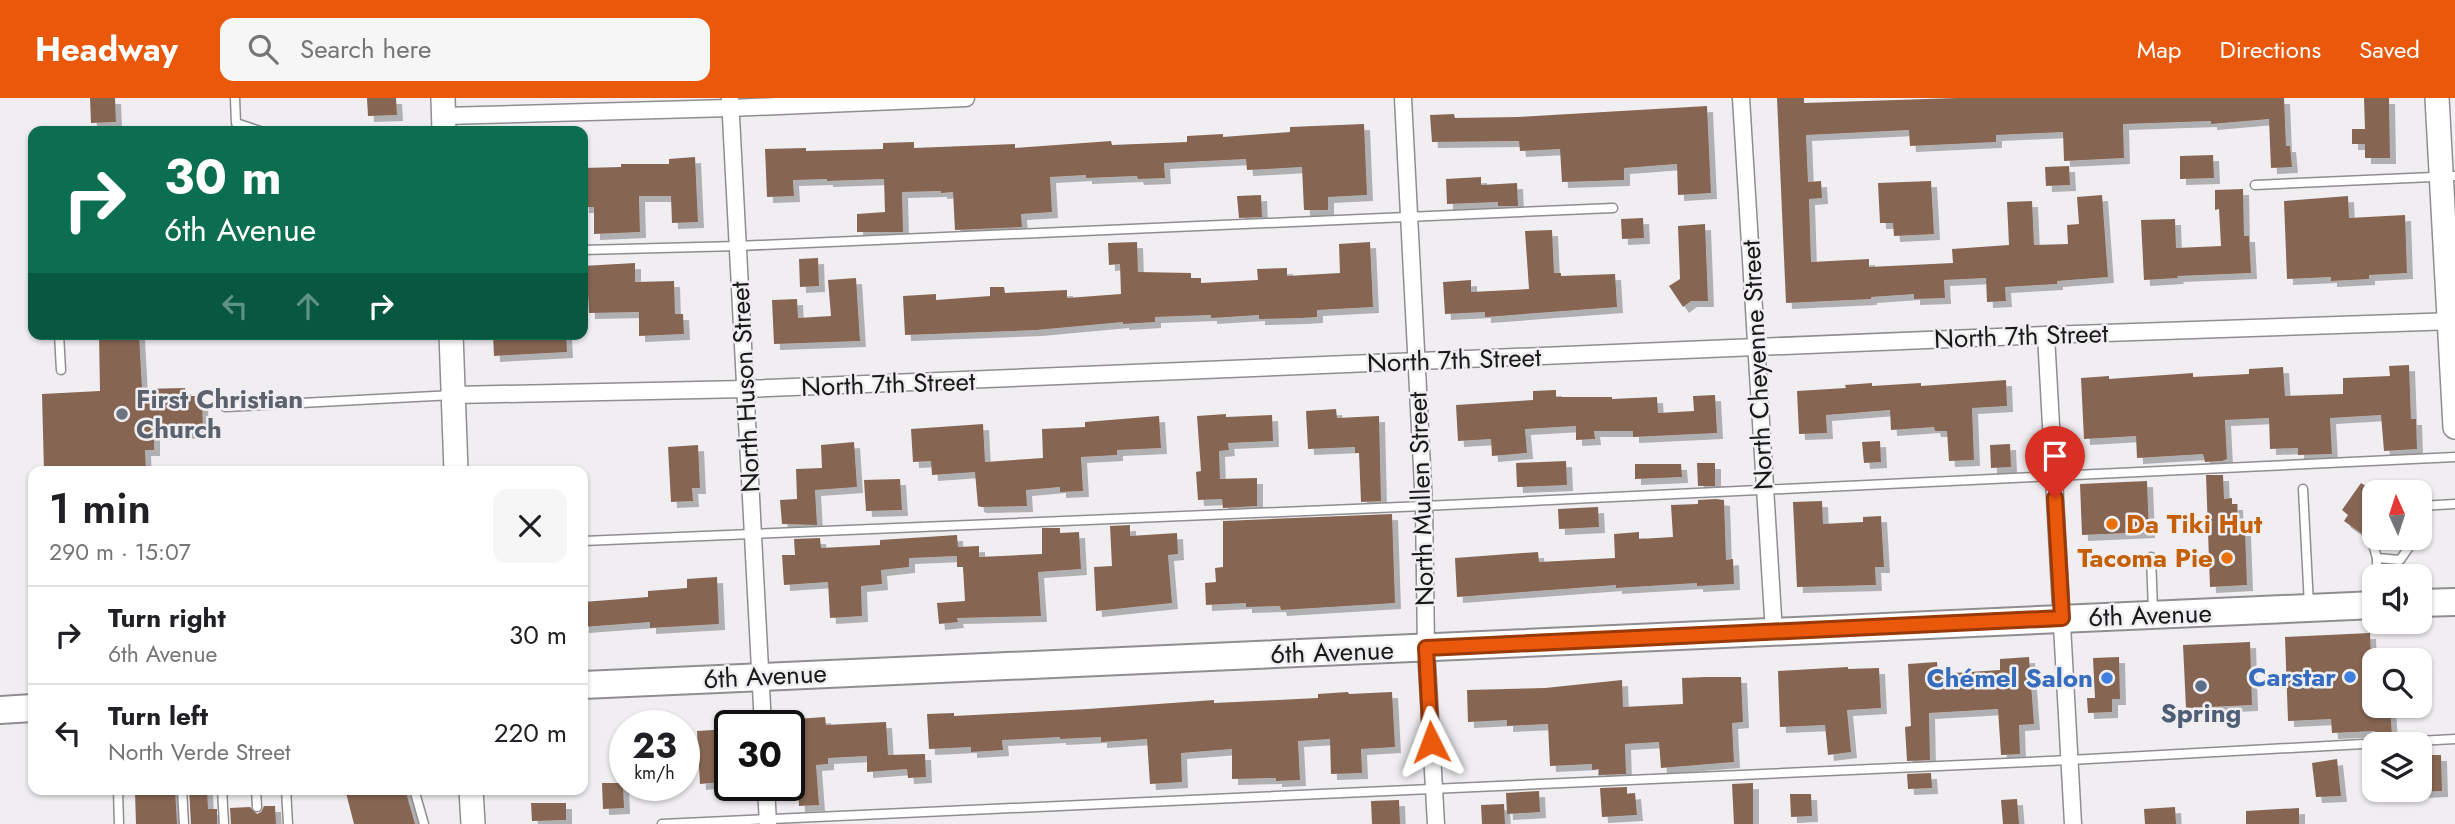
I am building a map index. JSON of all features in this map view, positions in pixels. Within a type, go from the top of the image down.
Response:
[{"type":"main road","points":[[2432,603],[2455,602]]},
{"type":"main road","name":"6th Avenue","points":[[588,685],[2362,606]]},
{"type":"main road","points":[[0,710],[28,708]]},
{"type":"street","points":[[443,115],[730,103],[966,98]]},
{"type":"street","name":"North Mullen Street","points":[[1403,98],[1424,506],[1426,648],[1436,824]]},
{"type":"street","name":"North Cheyenne Street","points":[[1741,98],[1774,633]]},
{"type":"street","points":[[2437,98],[2448,176],[2455,427]]},
{"type":"street","name":"North Huson Street","points":[[730,103],[762,710]]},
{"type":"street","name":"North 7th Street","points":[[454,395],[746,389],[2046,335],[2452,321]]},
{"type":"street","points":[[2046,335],[2073,824]]},
{"type":"street","points":[[451,340],[456,466]]},
{"type":"street","points":[[471,795],[473,824]]},
{"type":"street","points":[[767,801],[768,821]]},
{"type":"lane","points":[[235,98],[236,123],[245,126]]},
{"type":"lane","points":[[2255,186],[2448,176]]},
{"type":"lane","points":[[588,250],[738,246],[1613,208]]},
{"type":"lane","points":[[59,340],[61,370]]},
{"type":"lane","points":[[225,407],[454,395]]},
{"type":"lane","points":[[588,541],[1424,506],[2455,457]]},
{"type":"lane","points":[[2302,489],[2309,608]]},
{"type":"lane","points":[[2432,505],[2455,504]]},
{"type":"lane","points":[[2375,550],[2377,564]]},
{"type":"lane","points":[[2377,558],[2400,560],[2407,550]]},
{"type":"lane","points":[[2151,557],[2153,614]]},
{"type":"lane","points":[[662,824],[2070,760],[2455,739]]},
{"type":"lane","points":[[118,795],[119,824]]},
{"type":"lane","points":[[182,795],[184,824]]},
{"type":"lane","points":[[222,795],[224,824]]},
{"type":"lane","points":[[256,795],[257,807]]},
{"type":"lane","points":[[286,795],[288,824]]},
{"type":"lane","points":[[416,795],[424,824]]},
{"type":"building","points":[[90,98],[115,98],[116,122],[91,123]]},
{"type":"building","points":[[367,98],[396,98],[397,115],[368,116]]},
{"type":"building","points":[[1777,98],[1804,98],[1804,103],[1957,98],[2284,98],[2286,146],[2290,146],[2292,167],[2271,168],[2269,119],[2211,124],[2211,121],[2123,124],[2124,158],[2064,161],[2063,132],[1996,135],[1996,142],[1910,146],[1909,130],[1806,135],[1808,182],[1821,181],[1822,198],[1809,199],[1811,262],[1869,259],[1869,267],[1953,263],[1952,249],[2009,245],[2007,202],[2032,201],[2034,245],[2068,244],[2067,225],[2079,224],[2077,197],[2102,195],[2108,277],[2005,287],[2006,301],[1987,302],[1986,278],[1944,280],[1945,298],[1914,299],[1914,294],[1786,303]]},
{"type":"building","points":[[2364,98],[2389,98],[2390,158],[2365,158],[2365,144],[2352,144],[2352,129],[2365,129]]},
{"type":"building","points":[[1707,106],[1711,193],[1678,195],[1677,164],[1624,168],[1624,180],[1562,182],[1560,149],[1520,151],[1519,141],[1432,142],[1430,115],[1454,114],[1455,118],[1518,117]]},
{"type":"building","points":[[1364,124],[1367,195],[1328,197],[1328,210],[1304,210],[1302,167],[1247,170],[1246,159],[1164,163],[1165,178],[1086,178],[1086,175],[1050,177],[1052,212],[1021,214],[1022,227],[955,230],[953,192],[902,192],[903,232],[857,232],[857,214],[885,212],[884,179],[793,180],[794,196],[767,197],[765,149],[883,149],[883,143],[914,142],[914,148],[1015,144],[1015,148],[1111,141],[1112,145],[1187,142],[1187,136],[1223,134],[1223,137],[1290,132],[1290,127]]},
{"type":"building","points":[[2213,155],[2214,178],[2180,179],[2180,156]]},
{"type":"building","points":[[695,157],[698,222],[672,223],[671,196],[639,196],[640,232],[594,234],[594,207],[588,207],[588,168],[621,167],[621,164],[669,164],[669,159]]},
{"type":"building","points":[[2069,166],[2070,185],[2046,186],[2045,167]]},
{"type":"building","points":[[1481,177],[1481,185],[1517,183],[1518,206],[1498,206],[1498,202],[1447,204],[1446,179]]},
{"type":"building","points":[[1931,181],[1934,234],[1894,236],[1893,223],[1880,223],[1878,183]]},
{"type":"building","points":[[2243,189],[2244,236],[2249,236],[2251,273],[2144,280],[2141,220],[2175,219],[2176,248],[2221,246],[2219,209],[2215,210],[2215,190]]},
{"type":"building","points":[[1261,195],[1262,217],[1239,218],[1237,196]]},
{"type":"building","points":[[2348,196],[2349,218],[2405,215],[2407,273],[2331,281],[2331,277],[2287,279],[2284,201]]},
{"type":"building","points":[[1643,218],[1644,238],[1622,239],[1621,219]]},
{"type":"building","points":[[1705,224],[1708,301],[1691,301],[1683,307],[1669,286],[1680,279],[1678,226]]},
{"type":"building","points":[[1552,230],[1554,273],[1561,273],[1561,276],[1615,274],[1617,307],[1485,317],[1485,312],[1445,314],[1443,282],[1471,280],[1471,292],[1529,289],[1525,231]]},
{"type":"building","points":[[1137,242],[1138,272],[1191,273],[1191,278],[1201,278],[1201,283],[1258,280],[1257,269],[1287,268],[1287,276],[1340,273],[1339,244],[1370,242],[1373,307],[1317,310],[1317,317],[1301,318],[1259,319],[1259,315],[1155,317],[1155,322],[905,335],[903,296],[936,294],[936,300],[990,296],[990,287],[1004,287],[1005,293],[1067,290],[1067,298],[1121,294],[1120,264],[1109,265],[1108,243]]},
{"type":"building","points":[[818,258],[819,286],[800,287],[799,259]]},
{"type":"building","points":[[635,263],[635,282],[674,281],[675,314],[683,314],[684,334],[639,336],[639,312],[589,313],[588,266]]},
{"type":"building","points":[[856,278],[860,341],[774,344],[772,300],[797,299],[798,318],[831,316],[828,280]]},
{"type":"building","name":"First Christian Church","points":[[99,340],[139,340],[142,389],[185,388],[186,396],[202,396],[203,432],[154,434],[154,450],[145,450],[146,466],[44,466],[42,394],[100,391]]},
{"type":"building","points":[[493,340],[566,340],[567,352],[494,356]]},
{"type":"building","points":[[2409,365],[2411,419],[2416,419],[2417,449],[2384,451],[2381,415],[2330,418],[2332,454],[2298,455],[2298,448],[2270,449],[2269,418],[2225,420],[2227,459],[2222,461],[2205,462],[2203,454],[2137,458],[2136,436],[2084,439],[2081,378],[2109,376],[2109,379],[2193,373],[2193,377],[2249,374],[2249,369],[2283,367],[2285,396],[2343,394],[2343,378],[2390,376],[2389,366]]},
{"type":"building","points":[[2006,380],[2007,406],[1972,408],[1974,460],[1949,461],[1947,431],[1935,431],[1934,427],[1891,430],[1890,410],[1826,415],[1827,433],[1799,434],[1797,391],[1846,388],[1845,385],[1872,383],[1872,386],[1921,383],[1921,386]]},
{"type":"building","points":[[1556,390],[1556,397],[1657,397],[1658,413],[1694,411],[1693,396],[1715,395],[1717,433],[1633,437],[1633,431],[1594,431],[1595,439],[1576,440],[1576,426],[1525,429],[1527,453],[1492,456],[1491,439],[1458,441],[1456,405],[1533,400],[1533,391]]},
{"type":"building","points":[[1336,409],[1337,418],[1379,416],[1381,501],[1361,502],[1359,453],[1355,453],[1355,447],[1308,449],[1306,411]]},
{"type":"building","points":[[1226,414],[1226,417],[1272,415],[1273,441],[1228,443],[1229,450],[1219,451],[1220,479],[1257,478],[1257,506],[1223,508],[1222,499],[1198,500],[1196,472],[1201,471],[1197,416]]},
{"type":"building","points":[[1159,416],[1161,448],[1117,450],[1117,455],[1081,457],[1083,491],[1060,492],[1060,487],[1026,490],[1027,506],[978,506],[975,472],[932,475],[931,461],[913,462],[911,429],[983,424],[985,462],[1043,458],[1042,429],[1085,427],[1085,422]]},
{"type":"building","points":[[1880,441],[1881,462],[1864,463],[1862,442]]},
{"type":"building","points":[[854,442],[857,487],[815,490],[817,525],[782,524],[780,500],[797,499],[796,469],[822,468],[821,445]]},
{"type":"building","points":[[2010,444],[2011,467],[1991,468],[1990,445]]},
{"type":"building","points":[[698,445],[700,488],[692,488],[693,501],[671,502],[668,447]]},
{"type":"building","points":[[1566,461],[1567,485],[1517,487],[1516,463]]},
{"type":"building","points":[[1697,463],[1715,463],[1715,486],[1698,486]]},
{"type":"building","points":[[1635,464],[1681,464],[1682,477],[1635,479]]},
{"type":"building","name":"Tacoma Pie","points":[[2206,475],[2223,475],[2224,499],[2232,498],[2232,504],[2237,504],[2238,530],[2245,530],[2247,585],[2210,587]]},
{"type":"building","points":[[900,479],[902,510],[866,511],[864,480]]},
{"type":"building","points":[[2147,481],[2149,532],[2082,535],[2080,484]]},
{"type":"building","points":[[2362,484],[2362,534],[2344,521],[2348,515],[2342,510]]},
{"type":"building","points":[[1698,500],[1724,500],[1726,560],[1733,559],[1734,584],[1697,586],[1697,583],[1616,588],[1616,585],[1457,597],[1455,558],[1538,552],[1539,562],[1615,558],[1614,534],[1639,532],[1639,539],[1673,537],[1671,505],[1698,504]]},
{"type":"building","points":[[1822,501],[1823,524],[1863,522],[1863,517],[1881,516],[1884,567],[1875,567],[1876,585],[1797,587],[1793,502]]},
{"type":"building","points":[[1598,507],[1599,527],[1559,529],[1558,509]]},
{"type":"building","points":[[1392,514],[1395,603],[1281,610],[1280,606],[1246,607],[1246,603],[1206,605],[1205,583],[1216,582],[1215,568],[1223,567],[1223,521]]},
{"type":"building","points":[[1130,525],[1130,536],[1177,533],[1178,554],[1168,555],[1172,603],[1096,611],[1094,567],[1112,566],[1110,526]]},
{"type":"building","points":[[1042,528],[1060,528],[1060,533],[1079,532],[1081,569],[1038,572],[1041,616],[957,618],[958,622],[939,624],[937,603],[965,601],[963,567],[957,567],[957,556],[909,558],[909,567],[881,570],[882,584],[861,586],[862,616],[830,618],[828,582],[784,585],[782,555],[795,555],[794,539],[820,538],[821,548],[880,545],[880,540],[957,535],[958,547],[979,546],[979,557],[1042,554]]},
{"type":"building","points":[[717,577],[719,624],[650,628],[650,622],[588,627],[588,602],[648,597],[648,591],[687,588],[687,579]]},
{"type":"building","points":[[2370,634],[2371,648],[2362,648],[2362,718],[2391,718],[2392,732],[2332,733],[2331,719],[2288,721],[2285,637]]},
{"type":"building","points":[[2250,642],[2252,705],[2186,708],[2183,645]]},
{"type":"building","points":[[2029,657],[2034,724],[2019,725],[2020,754],[2001,755],[1998,709],[1929,713],[1930,760],[1907,761],[1905,727],[1911,726],[1908,664],[1937,662],[1938,674],[2000,670],[2000,659]]},
{"type":"building","name":"Chémel Salon","points":[[2119,657],[2120,699],[2112,699],[2112,712],[2088,713],[2087,698],[2095,698],[2093,658]]},
{"type":"building","points":[[1879,668],[1881,708],[1847,710],[1851,752],[1828,755],[1825,725],[1780,727],[1778,671]]},
{"type":"building","points":[[1741,677],[1743,722],[1732,723],[1734,762],[1661,768],[1659,742],[1625,744],[1626,774],[1599,775],[1599,769],[1592,770],[1592,764],[1550,766],[1548,724],[1507,726],[1507,720],[1468,722],[1467,690],[1545,688],[1622,680],[1623,707],[1683,704],[1682,678]]},
{"type":"building","points":[[1392,692],[1395,747],[1361,749],[1362,773],[1331,774],[1330,739],[1298,741],[1300,780],[1276,781],[1276,778],[1232,779],[1232,749],[1181,753],[1182,782],[1150,784],[1147,739],[1101,742],[1101,737],[1060,737],[1002,740],[1003,750],[971,752],[971,747],[929,749],[927,714],[954,713],[954,716],[1214,700],[1214,703],[1318,698],[1318,694]]},
{"type":"building","points":[[825,717],[826,725],[886,722],[888,755],[925,754],[926,777],[908,778],[907,769],[867,772],[867,756],[828,758],[828,764],[816,765],[819,805],[799,806],[799,801],[805,801],[805,718]]},
{"type":"building","points":[[714,730],[714,783],[700,784],[700,731]]},
{"type":"building","points":[[2432,755],[2441,755],[2442,791],[2432,791]]},
{"type":"building","points":[[2337,759],[2341,796],[2316,797],[2312,763]]},
{"type":"building","points":[[1931,773],[1932,788],[1908,789],[1907,774]]},
{"type":"building","points":[[602,783],[609,783],[609,801],[624,801],[624,808],[603,809]]},
{"type":"building","points":[[1753,783],[1753,824],[1734,824],[1732,784]]},
{"type":"building","points":[[1627,787],[1627,794],[1635,793],[1637,815],[1602,817],[1600,788]]},
{"type":"building","points":[[1539,791],[1540,812],[1507,814],[1506,793]]},
{"type":"building","points":[[1790,794],[1811,794],[1812,816],[1791,817]]},
{"type":"building","points":[[135,795],[175,795],[177,824],[136,824]]},
{"type":"building","points":[[189,795],[207,795],[208,809],[217,809],[217,824],[191,824]]},
{"type":"building","points":[[347,795],[407,795],[415,824],[354,824]]},
{"type":"building","points":[[2017,799],[2019,824],[2003,824],[2001,800]]},
{"type":"building","points":[[1399,800],[1400,824],[1372,824],[1371,801]]},
{"type":"building","points":[[531,803],[566,803],[566,820],[532,821]]},
{"type":"building","points":[[1504,804],[1505,824],[1482,824],[1481,805]]},
{"type":"building","points":[[264,806],[275,806],[276,824],[231,824],[230,808],[250,807],[257,814]]},
{"type":"building","points":[[2175,807],[2176,824],[2145,824],[2144,809]]},
{"type":"building","points":[[2299,808],[2299,824],[2246,824],[2246,811]]},
{"type":"place","name":"First Christian Church","points":[[122,414]]},
{"type":"place","name":"Da Tiki Hut","points":[[2112,524]]},
{"type":"place","name":"Tacoma Pie","points":[[2227,558]]},
{"type":"place","name":"Carstar","points":[[2350,677]]},
{"type":"place","name":"Chémel Salon","points":[[2107,678]]},
{"type":"place","name":"Spring","points":[[2201,686]]},
{"type":"route","points":[[1431,742],[1426,648],[2062,618],[2055,498]]}]
